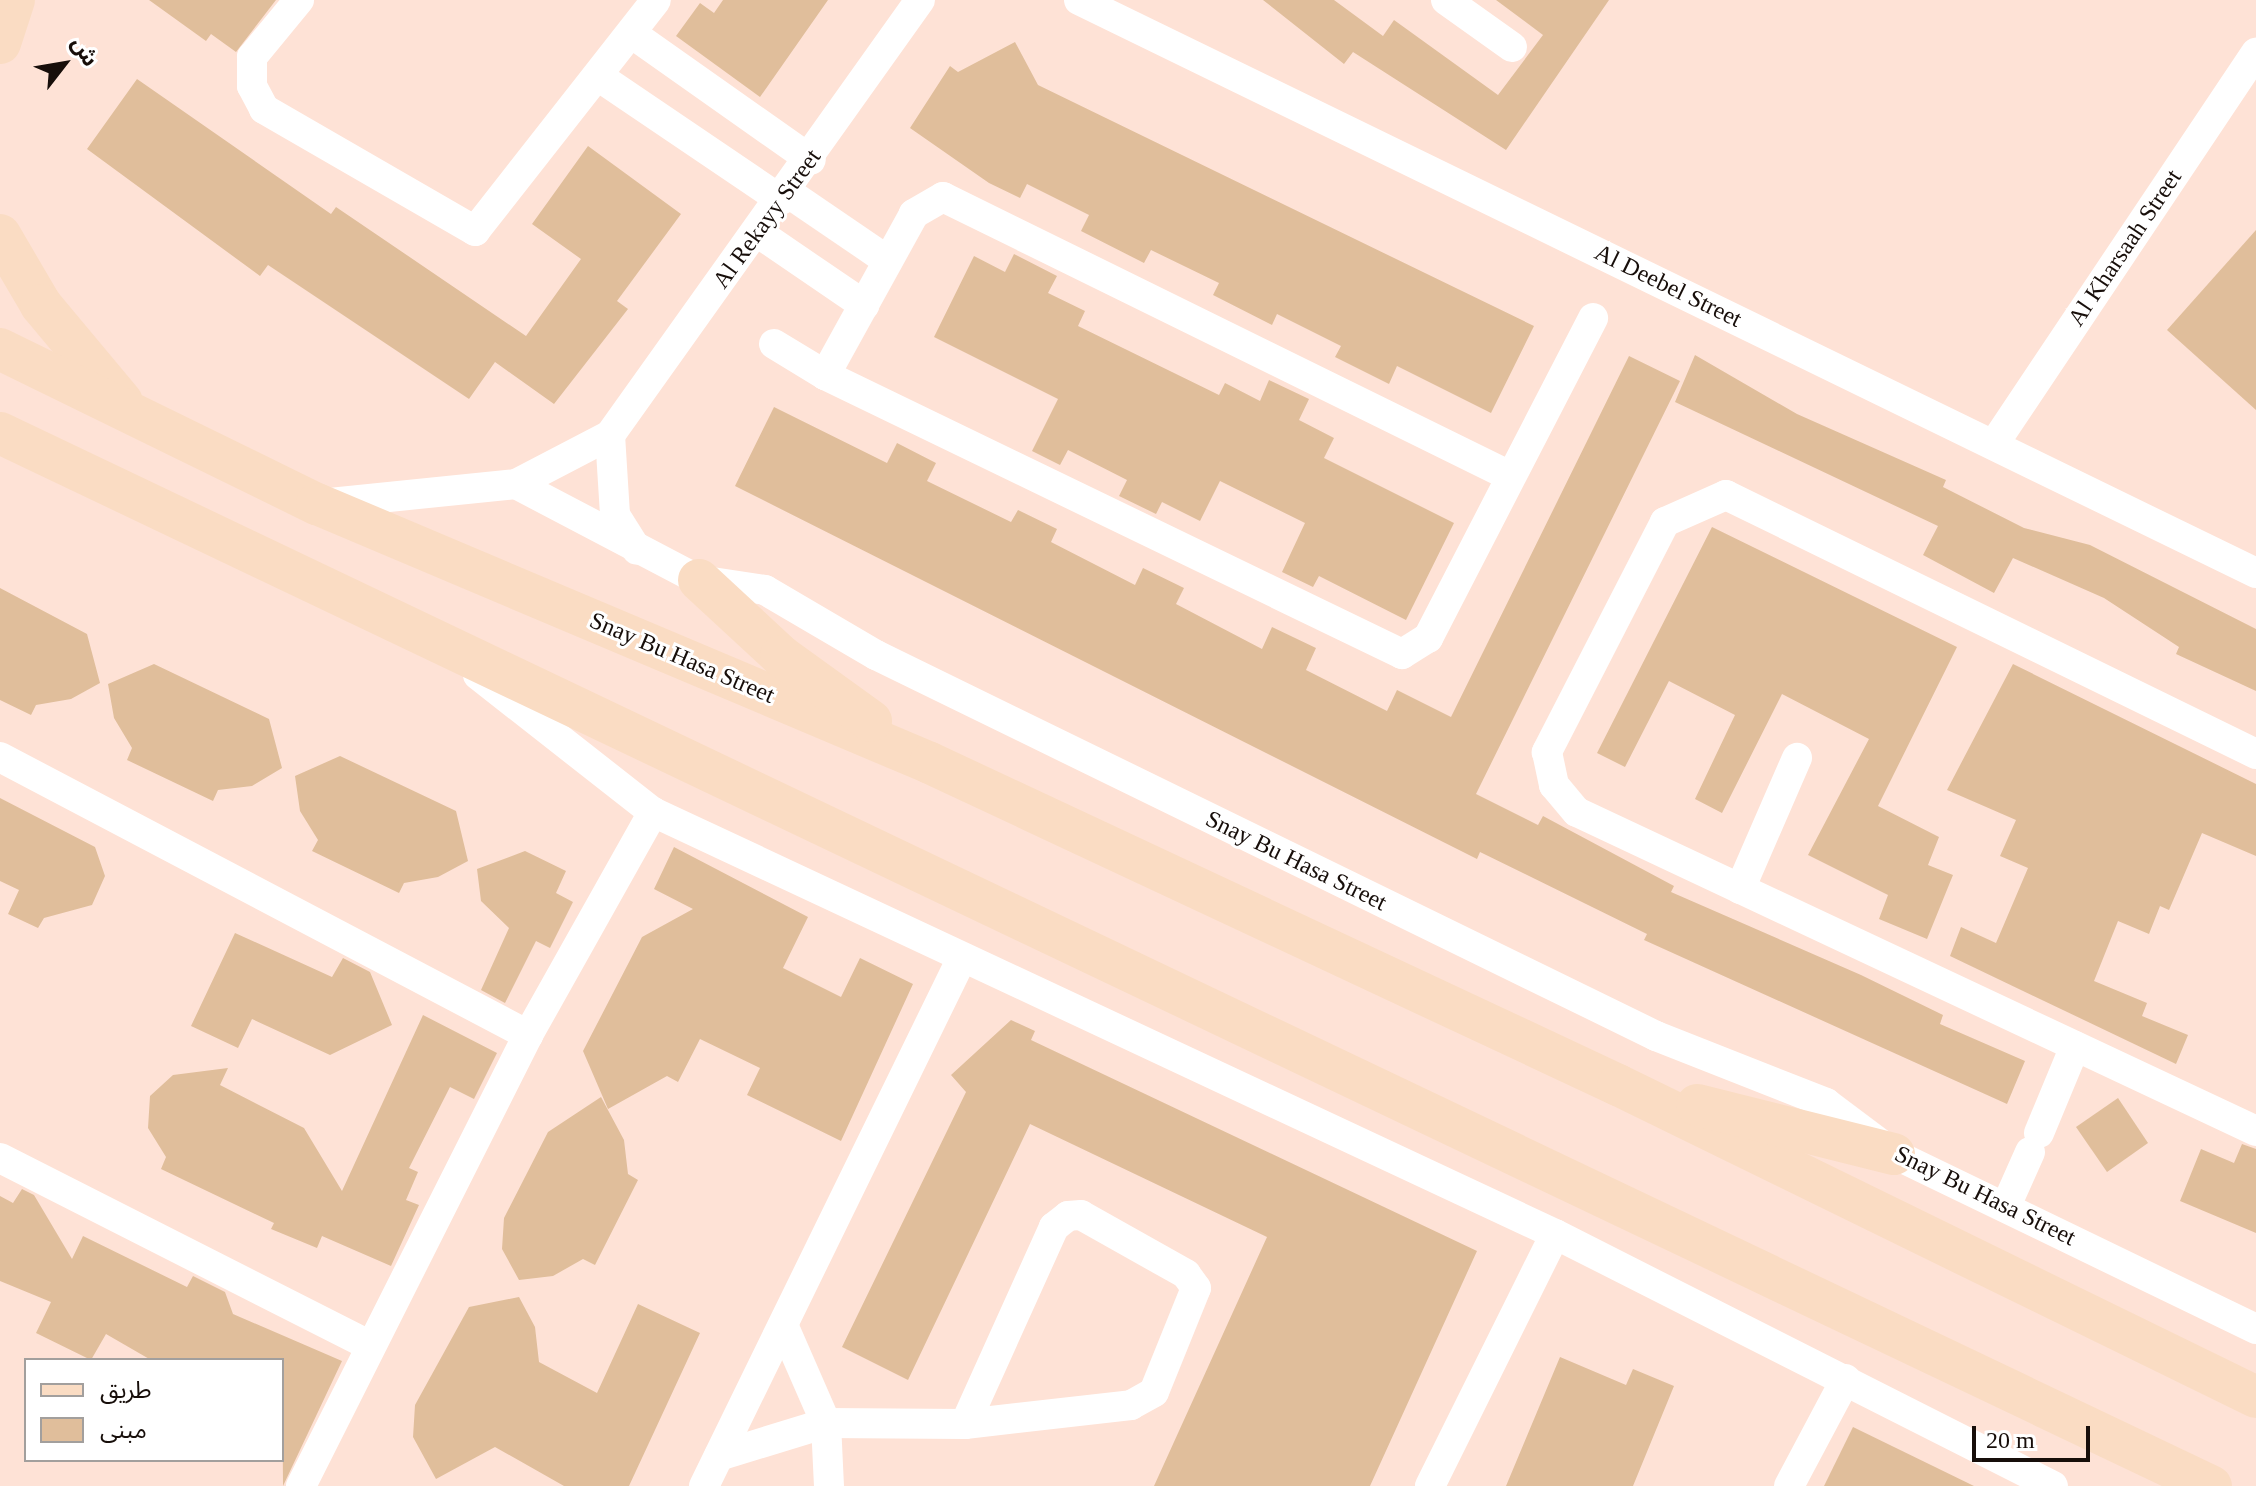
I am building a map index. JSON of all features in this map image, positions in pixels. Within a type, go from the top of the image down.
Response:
[{"type":"street","points":[[0,43],[14,0]]},
{"type":"street","points":[[299,0],[252,57],[252,86],[264,109],[475,231],[656,0]]},
{"type":"street","name":"Al Rekayy Street","points":[[516,484],[610,435],[811,160],[920,0]]},
{"type":"street","name":"Al Deebel Street","points":[[1079,0],[2256,573]]},
{"type":"street","points":[[1446,0],[1512,47]]},
{"type":"street","points":[[631,33],[811,160]]},
{"type":"street","name":"Al Kharsaah Street","points":[[1994,444],[2256,53]]},
{"type":"street","points":[[598,76],[888,261]]},
{"type":"street","points":[[825,375],[888,261],[927,201],[958,200],[1510,476]]},
{"type":"street","points":[[757,232],[864,305]]},
{"type":"street","points":[[0,235],[41,305],[142,424]]},
{"type":"street","points":[[774,344],[825,375],[1402,654],[1428,638],[1593,318]]},
{"type":"street","name":"Snay Bu Hasa Street","points":[[0,349],[142,424],[317,504],[930,763],[1618,1085],[2256,1397]]},
{"type":"street","points":[[0,433],[44,457],[2211,1486]]},
{"type":"street","points":[[610,435],[615,515],[641,555]]},
{"type":"street","points":[[0,446],[44,457]]},
{"type":"street","points":[[317,504],[516,484]]},
{"type":"street","name":"Snay Bu Hasa Street","points":[[516,484],[641,555],[699,580],[765,590],[876,655],[1656,1036],[1816,1097],[1894,1154],[2256,1329]]},
{"type":"street","points":[[2256,754],[1726,495],[1665,522],[1547,752],[1554,785],[1577,812],[2256,1131]]},
{"type":"street","points":[[699,580],[781,656],[930,763]]},
{"type":"street","points":[[432,639],[653,812],[961,960],[1555,1234],[2053,1486]]},
{"type":"street","points":[[0,757],[528,1035]]},
{"type":"street","points":[[1740,889],[1797,758]]},
{"type":"street","points":[[301,1486],[367,1344],[528,1035],[653,812]]},
{"type":"street","points":[[704,1486],[961,960]]},
{"type":"street","points":[[2006,1206],[2075,1046]]},
{"type":"street","points":[[1618,1085],[1894,1154]]},
{"type":"street","points":[[0,1158],[367,1344]]},
{"type":"street","points":[[719,1456],[826,1423],[965,1424],[1131,1405],[1154,1392],[1196,1288],[1186,1274],[1081,1215],[1068,1216],[1054,1227],[965,1424]]},
{"type":"street","points":[[1430,1486],[1555,1234]]},
{"type":"street","points":[[784,1327],[826,1423],[829,1486]]},
{"type":"street","points":[[1789,1486],[1846,1379]]},
{"type":"building","points":[[149,0],[276,0],[236,52],[211,34],[206,41]]},
{"type":"building","points":[[723,0],[828,0],[760,97],[676,36],[700,3],[714,13]]},
{"type":"building","points":[[1263,0],[1334,0],[1383,36],[1394,20],[1498,95],[1543,35],[1496,0],[1609,0],[1506,150],[1353,52],[1344,64]]},
{"type":"building","points":[[1015,42],[1038,85],[1534,326],[1491,413],[1397,366],[1389,384],[1335,357],[1341,346],[1277,314],[1272,325],[1213,295],[1219,283],[1151,250],[1144,263],[1081,231],[1089,215],[1027,184],[1020,198],[989,183],[910,128],[950,66],[958,72]]},
{"type":"building","points":[[137,79],[331,214],[336,207],[526,336],[581,259],[532,224],[588,146],[681,214],[617,301],[628,309],[554,404],[495,362],[469,399],[268,265],[260,276],[87,149]]},
{"type":"building","points":[[2256,230],[2256,410],[2167,330]]},
{"type":"building","points":[[1014,254],[1057,276],[1048,293],[1085,311],[1078,326],[1219,395],[1225,383],[1260,401],[1269,380],[1309,399],[1299,420],[1334,438],[1324,458],[1454,523],[1406,620],[1319,576],[1313,587],[1282,572],[1305,523],[1220,481],[1200,521],[1162,502],[1156,514],[1119,496],[1127,480],[1068,450],[1060,465],[1032,451],[1058,399],[934,337],[974,256],[1005,272]]},
{"type":"building","points":[[1695,355],[1797,414],[1946,480],[1943,487],[2024,528],[2090,545],[2256,629],[2256,691],[2176,654],[2179,647],[2104,598],[2013,558],[1994,593],[1923,555],[1938,526],[1675,402]]},
{"type":"building","points":[[1629,356],[1680,381],[1476,794],[1538,825],[1543,816],[1674,886],[1671,892],[1861,975],[1943,1015],[1940,1024],[2025,1061],[2007,1104],[1644,940],[1647,934],[1480,852],[1477,859],[735,486],[774,407],[887,463],[897,443],[936,463],[927,481],[1011,522],[1018,510],[1057,529],[1051,542],[1135,585],[1143,568],[1184,588],[1176,604],[1262,649],[1272,627],[1316,648],[1306,670],[1387,711],[1397,690],[1451,717]]},
{"type":"building","points":[[1712,527],[1957,647],[1878,806],[1939,837],[1928,865],[1953,875],[1927,939],[1879,919],[1888,895],[1808,855],[1869,739],[1782,694],[1722,813],[1695,799],[1735,715],[1669,681],[1625,767],[1597,753]]},
{"type":"building","points":[[0,588],[87,634],[100,683],[71,699],[36,705],[31,715],[0,700]]},
{"type":"building","points":[[154,664],[269,719],[282,768],[252,786],[218,790],[213,801],[127,760],[132,748],[114,718],[108,684]]},
{"type":"building","points":[[2013,664],[2256,784],[2256,856],[2202,833],[2169,910],[2160,906],[2149,934],[2118,921],[2094,981],[2147,1003],[2142,1016],[2188,1035],[2176,1064],[1950,956],[1961,927],[1996,943],[2028,868],[2000,856],[2016,820],[1947,790]]},
{"type":"building","points":[[340,756],[456,811],[468,861],[438,877],[404,883],[399,893],[312,851],[318,840],[300,811],[295,776]]},
{"type":"building","points":[[0,798],[95,847],[105,876],[92,905],[44,918],[38,928],[8,914],[19,890],[0,881]]},
{"type":"building","points":[[674,847],[808,917],[783,968],[841,997],[860,958],[913,984],[841,1141],[747,1095],[760,1068],[700,1039],[678,1082],[667,1076],[608,1109],[583,1051],[642,937],[693,909],[654,889]]},
{"type":"building","points":[[525,851],[566,871],[556,893],[573,902],[550,948],[536,941],[505,1003],[481,990],[509,928],[481,901],[477,869]]},
{"type":"building","points":[[235,933],[332,977],[343,958],[370,972],[392,1025],[330,1055],[252,1019],[238,1048],[191,1026]]},
{"type":"building","points":[[423,1015],[497,1053],[474,1099],[450,1087],[409,1168],[418,1172],[406,1200],[419,1205],[391,1266],[322,1236],[317,1248],[271,1229],[274,1223],[161,1169],[166,1157],[148,1128],[150,1096],[173,1075],[228,1068],[220,1085],[304,1128],[342,1191]]},
{"type":"building","points":[[1011,1020],[1035,1031],[1031,1040],[1477,1251],[1370,1486],[1154,1486],[1267,1237],[1030,1124],[908,1380],[842,1347],[966,1092],[951,1075]]},
{"type":"building","points":[[601,1097],[624,1140],[628,1174],[638,1180],[595,1265],[583,1259],[553,1276],[519,1280],[502,1249],[504,1218],[548,1132]]},
{"type":"building","points":[[2118,1098],[2148,1143],[2107,1172],[2076,1127]]},
{"type":"building","points":[[2242,1144],[2256,1149],[2256,1233],[2180,1201],[2201,1149],[2234,1163]]},
{"type":"building","points":[[22,1189],[34,1195],[72,1259],[83,1236],[187,1287],[193,1276],[225,1292],[233,1314],[342,1361],[283,1486],[284,1358],[148,1358],[106,1334],[92,1358],[87,1358],[36,1333],[51,1302],[0,1281],[0,1196],[13,1203]]},
{"type":"building","points":[[519,1297],[535,1327],[539,1362],[597,1393],[638,1304],[700,1333],[629,1486],[564,1486],[495,1447],[436,1479],[413,1437],[415,1405],[469,1307]]},
{"type":"building","points":[[1560,1357],[1626,1385],[1633,1369],[1674,1386],[1633,1486],[1506,1486]]},
{"type":"building","points":[[1853,1427],[1974,1486],[1824,1486]]}]
